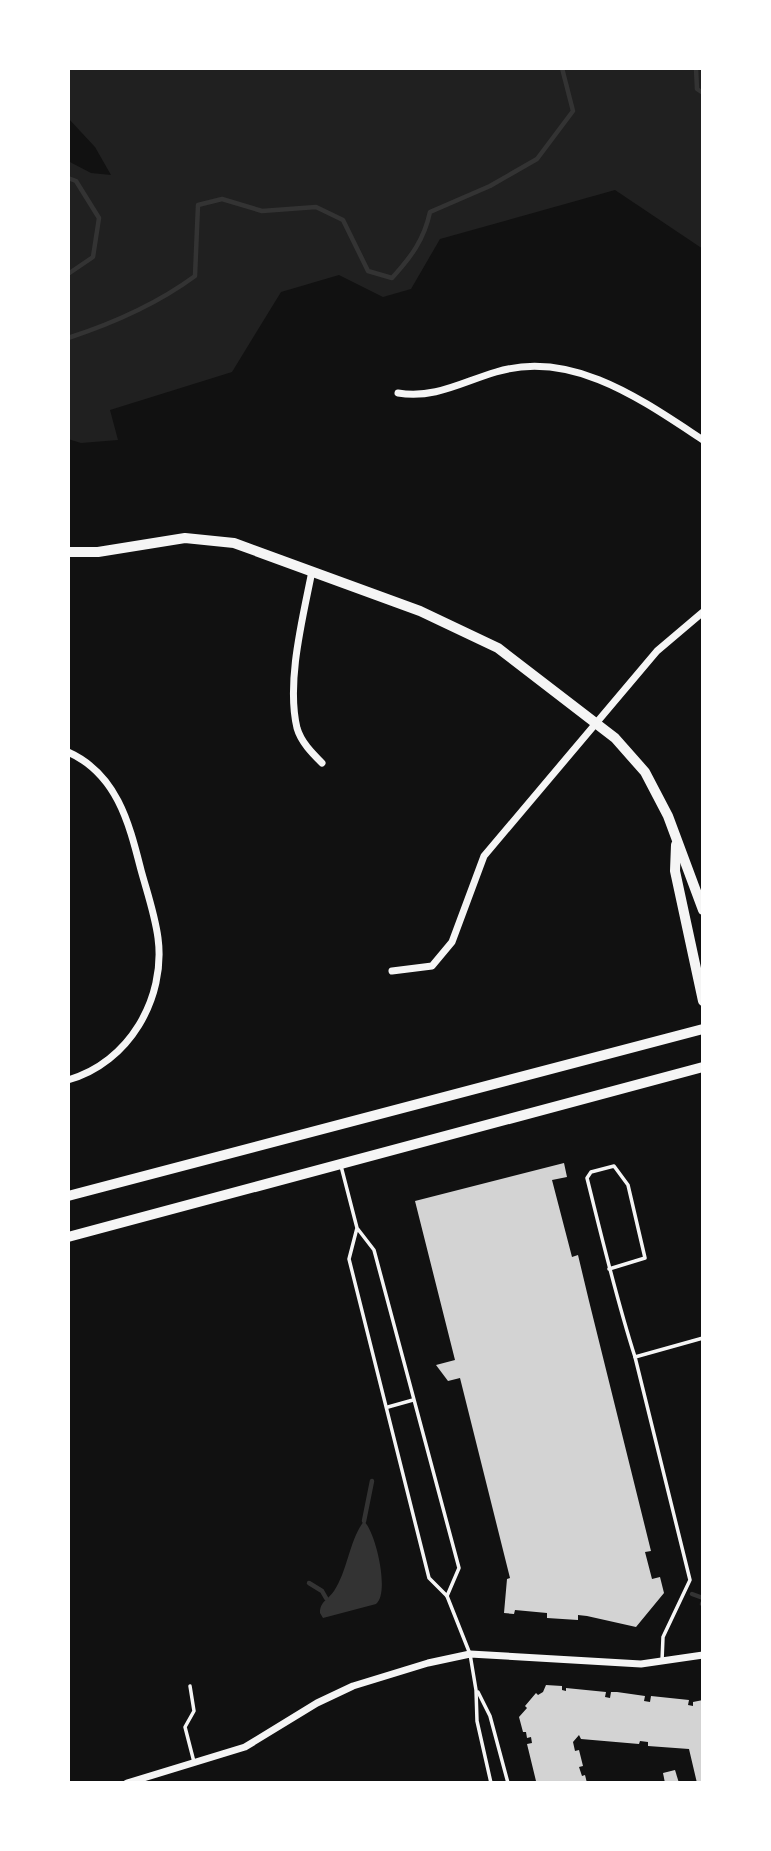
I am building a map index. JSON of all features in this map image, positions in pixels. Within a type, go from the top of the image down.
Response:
[{"type":"main road","points":[[68,1196],[703,1029]]},
{"type":"main road","points":[[68,1237],[703,1067]]},
{"type":"street","points":[[398,393],[417,396],[436,394],[506,369],[559,367],[606,382],[703,440]]},
{"type":"street","points":[[68,552],[98,552],[165,540],[208,538],[234,543],[468,632],[519,662],[626,749],[645,772],[668,816],[703,910]]},
{"type":"street","points":[[312,571],[299,639],[295,704],[297,729],[307,747],[322,763]]},
{"type":"street","points":[[392,971],[432,966],[452,942],[484,856],[657,651],[703,612]]},
{"type":"street","points":[[68,752],[95,770],[108,783],[127,815],[156,926],[159,966],[150,1004],[124,1045],[95,1068],[68,1080]]},
{"type":"street","points":[[676,841],[675,871],[703,1001]]},
{"type":"street","points":[[690,941],[703,938]]},
{"type":"street","points":[[685,1657],[703,1648]]},
{"type":"street","points":[[128,1783],[194,1765],[245,1747],[317,1703],[353,1686],[392,1672],[470,1654],[641,1664],[703,1655]]},
{"type":"lane","points":[[341,1164],[356,1228],[349,1259],[429,1578],[447,1596],[470,1654],[476,1690],[477,1721],[492,1783]]},
{"type":"lane","points":[[609,1269],[645,1258],[628,1185],[622,1173],[614,1167],[592,1172],[587,1178],[609,1269],[635,1357],[690,1580],[663,1637],[662,1661]]},
{"type":"lane","points":[[356,1228],[374,1250],[459,1568],[447,1596]]},
{"type":"lane","points":[[635,1357],[703,1338]]},
{"type":"lane","points":[[388,1406],[413,1400]]},
{"type":"lane","points":[[190,1686],[194,1711],[185,1727],[194,1765]]},
{"type":"lane","points":[[476,1690],[490,1716],[508,1783]]},
{"type":"shaded area","points":[[68,68],[703,68],[703,249],[615,190],[440,239],[411,289],[383,297],[339,275],[281,292],[232,372],[110,410],[118,440],[81,443],[68,439],[68,161],[91,173],[111,175],[95,147],[68,118]]},
{"type":"shaded area","points":[[364,1521],[373,1537],[380,1563],[380,1598],[376,1604],[323,1618],[320,1613],[321,1606],[339,1583],[355,1537]]},
{"type":"building","points":[[564,1163],[567,1177],[552,1180],[572,1257],[578,1255],[651,1551],[645,1552],[652,1579],[660,1577],[664,1593],[636,1627],[578,1615],[578,1620],[547,1618],[547,1613],[515,1610],[514,1614],[504,1613],[507,1579],[510,1578],[460,1378],[448,1381],[436,1365],[455,1360],[415,1201]]},
{"type":"building","points":[[546,1685],[562,1686],[562,1690],[566,1691],[566,1688],[606,1692],[605,1697],[610,1698],[611,1692],[645,1696],[644,1701],[650,1702],[651,1696],[689,1700],[688,1705],[693,1706],[693,1702],[703,1700],[703,1783],[697,1783],[689,1749],[648,1746],[648,1742],[640,1741],[639,1744],[581,1739],[579,1735],[573,1742],[575,1751],[579,1750],[583,1766],[579,1767],[587,1783],[536,1781],[527,1744],[532,1743],[531,1737],[527,1738],[526,1732],[523,1732],[519,1717],[527,1708],[525,1706],[536,1693],[538,1695],[543,1692]]},
{"type":"building","points":[[675,1770],[679,1783],[665,1783],[663,1773]]},
{"type":"waterway","points":[[68,338],[134,312],[195,276],[198,205],[222,199],[262,211],[316,207],[343,220],[368,271],[392,278],[416,248],[430,212],[490,186],[537,159],[573,111],[562,68]]},
{"type":"waterway","points":[[696,68],[697,89],[703,93]]},
{"type":"waterway","points":[[68,178],[76,181],[99,218],[93,257],[68,274]]},
{"type":"waterway","points":[[364,1521],[372,1481]]},
{"type":"waterway","points":[[309,1583],[322,1591],[326,1598]]},
{"type":"waterway","points":[[692,1594],[703,1598]]}]
